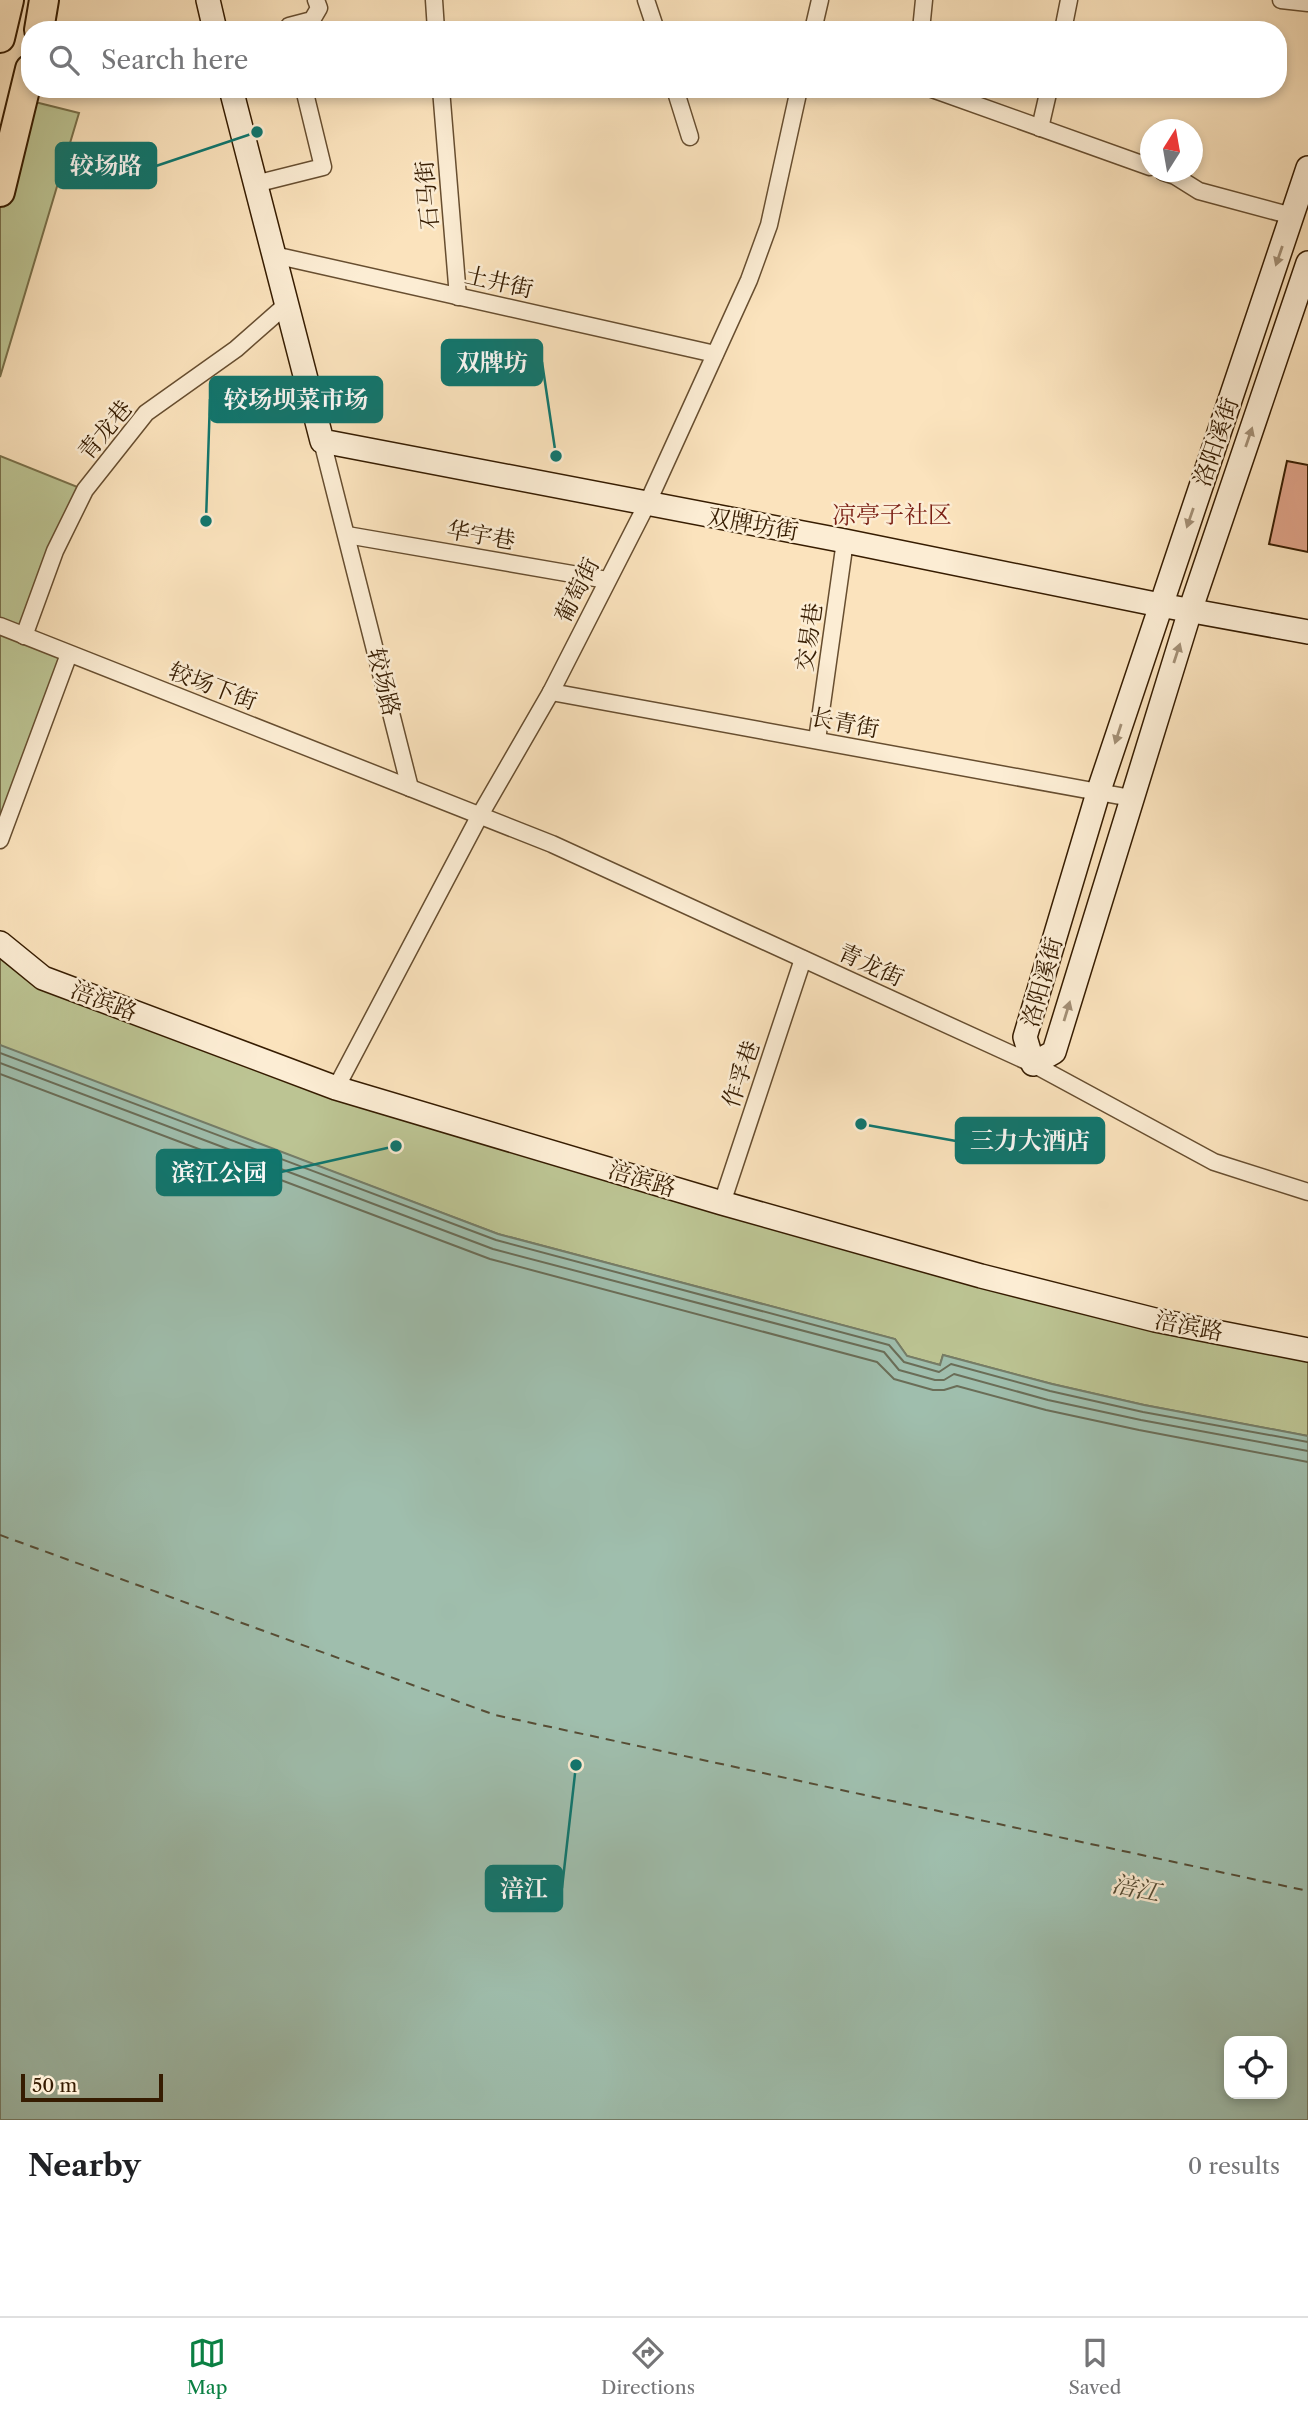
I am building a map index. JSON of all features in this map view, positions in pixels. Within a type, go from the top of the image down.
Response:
[{"type":"highway","points":[[0,38],[9,0]]},
{"type":"highway","points":[[0,192],[23,98]]},
{"type":"street","points":[[208,0],[213,21]]},
{"type":"street","points":[[309,21],[319,8],[316,0]]},
{"type":"street","points":[[434,0],[435,21]]},
{"type":"street","points":[[646,0],[653,21]]},
{"type":"street","points":[[815,21],[820,0]]},
{"type":"street","points":[[922,21],[924,0]]},
{"type":"street","points":[[1065,21],[1069,0]]},
{"type":"street","points":[[1281,0],[1308,3]]},
{"type":"street","name":"较场路","points":[[233,98],[410,788]]},
{"type":"street","points":[[255,184],[323,167],[306,98]]},
{"type":"street","name":"石马街","points":[[442,98],[458,297]]},
{"type":"street","points":[[678,98],[691,137]]},
{"type":"street","name":"葡萄街","points":[[336,1088],[480,815],[551,692],[647,504],[749,280],[769,225],[797,98]]},
{"type":"street","points":[[957,98],[1140,163]]},
{"type":"street","points":[[1041,128],[1047,98]]},
{"type":"street","name":"洛阳溪街","points":[[1308,168],[1098,793],[1026,1037],[1032,1064],[1054,1052],[1190,611],[1308,263]]},
{"type":"street","points":[[1185,182],[1199,191],[1292,216]]},
{"type":"street","name":"土井街","points":[[274,255],[715,354]]},
{"type":"street","name":"青龙巷","points":[[24,636],[55,551],[85,490],[146,413],[236,349],[286,305]]},
{"type":"street","name":"双牌坊街","points":[[322,441],[845,541],[1160,606],[1308,632]]},
{"type":"street","name":"华宇巷","points":[[347,535],[607,580]]},
{"type":"street","name":"交易巷","points":[[817,740],[845,541]]},
{"type":"street","name":"较场下街","points":[[0,626],[410,788]]},
{"type":"street","points":[[0,840],[69,654]]},
{"type":"street","name":"长青街","points":[[551,692],[1131,798]]},
{"type":"street","name":"青龙街","points":[[410,788],[552,844],[1032,1064],[1214,1162],[1308,1192]]},
{"type":"street","name":"涪滨路","points":[[0,943],[43,978],[336,1088],[722,1203],[1091,1305],[1308,1350]]},
{"type":"street","name":"作孚巷","points":[[722,1203],[803,959]]},
{"type":"green space","points":[[23,99],[79,113],[0,377],[0,184]]},
{"type":"green space","points":[[0,456],[85,490],[24,635],[69,654],[0,840]]},
{"type":"green space","points":[[0,943],[43,978],[336,1088],[722,1203],[1308,1350],[1308,1436],[1144,1405],[943,1355],[940,1365],[907,1356],[895,1339],[498,1234],[7,1049],[0,1045]]},
{"type":"water","points":[[0,1045],[498,1234],[895,1339],[907,1356],[940,1365],[943,1355],[1144,1405],[1308,1436],[1308,2120],[0,2120]]},
{"type":"building","points":[[1287,461],[1308,465],[1308,552],[1269,544]]},
{"type":"ferry route","points":[[0,1535],[495,1715],[1308,1891]]},
{"type":"place","name":"较场路","points":[[257,132]]},
{"type":"place","name":"双牌坊","points":[[556,456]]},
{"type":"place","name":"较场坝菜市场","points":[[206,521]]},
{"type":"place","name":"三力大酒店","points":[[861,1124]]},
{"type":"place","name":"滨江公园","points":[[396,1146]]},
{"type":"place","name":"涪江","points":[[576,1765]]},
{"type":"district","name":"凉亭子社区","points":[[892,514]]}]
